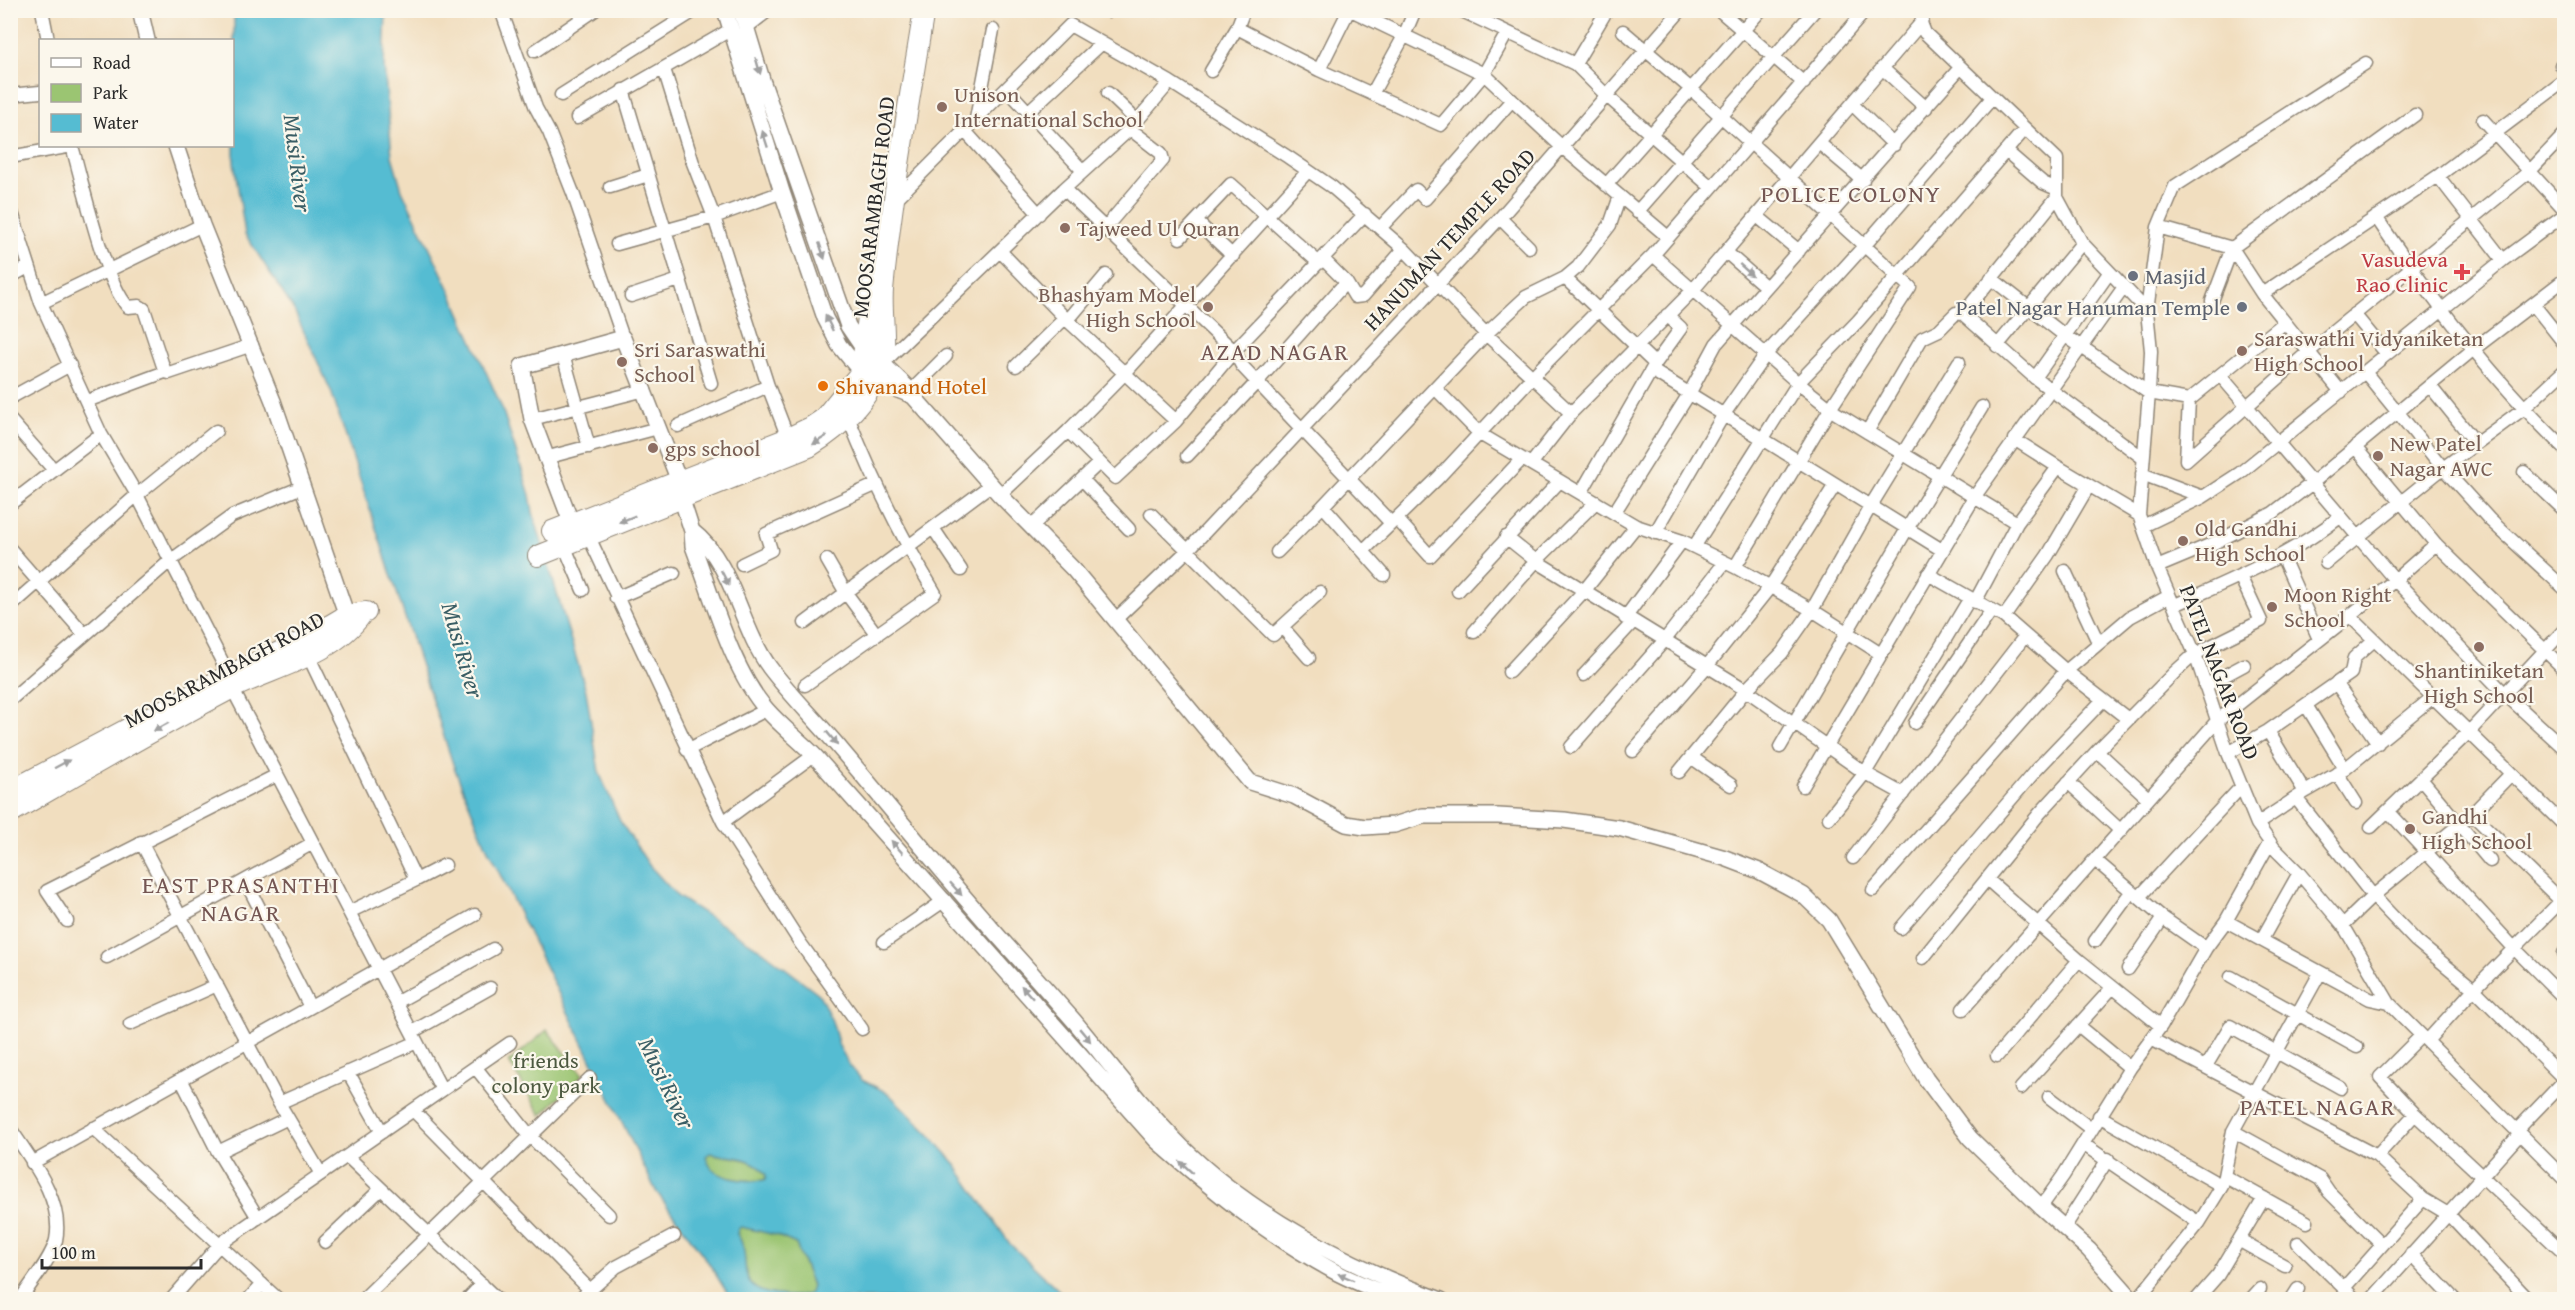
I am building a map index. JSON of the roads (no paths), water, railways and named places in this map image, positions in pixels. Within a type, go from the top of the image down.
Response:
[{"type":"main road","name":"MOOSARAMBAGH ROAD","points":[[873,372],[865,351],[878,219],[912,10]]},
{"type":"main road","name":"MOOSARAMBAGH ROAD","points":[[873,372],[894,201],[924,10]]},
{"type":"main road","points":[[538,556],[558,538],[571,522],[791,456],[831,434],[848,417],[873,372]]},
{"type":"main road","points":[[558,538],[588,535],[680,489],[812,428],[873,372]]},
{"type":"main road","name":"MOOSARAMBAGH ROAD","points":[[14,797],[230,682],[305,648],[357,617]]},
{"type":"street","points":[[42,10],[48,39]]},
{"type":"street","points":[[140,10],[147,39]]},
{"type":"street","points":[[501,10],[536,108],[549,132],[573,193],[624,338],[645,390],[680,489],[692,531],[693,546],[743,676],[766,710],[814,754],[1157,1141],[1201,1181],[1266,1231],[1334,1272],[1400,1299]]},
{"type":"street","points":[[561,95],[696,10]]},
{"type":"street","points":[[725,10],[782,192],[825,318],[839,345],[873,372],[912,394],[996,490],[1074,570],[1250,782],[1294,796],[1346,824],[1365,827],[1394,825],[1423,816],[1498,816],[1593,824],[1630,831],[1725,858],[1759,871],[1803,895],[1829,920],[1948,1112],[1970,1138],[2089,1250],[2135,1299],[2199,1223],[2223,1181],[2233,1131],[2320,973]]},
{"type":"street","points":[[741,10],[763,83],[848,326],[865,351]]},
{"type":"street","points":[[747,27],[769,10]]},
{"type":"street","points":[[1211,71],[1237,28],[1244,10]]},
{"type":"street","points":[[1319,70],[1350,10],[1484,74],[1562,147],[1668,237]]},
{"type":"street","points":[[1372,94],[1404,36],[1414,10]]},
{"type":"street","points":[[1460,10],[1481,15],[1506,33],[1575,64],[1607,96],[1711,187]]},
{"type":"street","points":[[1575,64],[1607,10]]},
{"type":"street","name":"HANUMAN TEMPLE ROAD","points":[[1116,619],[1188,550],[1301,427],[1438,285],[1647,52],[1681,10]]},
{"type":"street","points":[[1719,10],[1804,83]]},
{"type":"street","points":[[1606,184],[1761,10]]},
{"type":"street","points":[[1637,212],[1815,10]]},
{"type":"street","points":[[1364,550],[1653,255],[1866,10]]},
{"type":"street","points":[[535,51],[590,12]]},
{"type":"street","points":[[1064,189],[1234,351],[1242,366],[1348,480],[1431,556],[1527,461],[1692,290],[1852,104],[1923,17]]},
{"type":"street","points":[[1923,17],[1925,33],[2057,159],[2057,193],[2082,243],[2147,310]]},
{"type":"street","points":[[894,201],[1070,25],[1170,82],[1308,171],[1365,214],[1404,249],[1486,333],[1571,413]]},
{"type":"street","points":[[1237,28],[1319,70],[1441,125],[1484,74],[1506,33]]},
{"type":"street","points":[[577,118],[622,90],[664,69],[730,30]]},
{"type":"street","points":[[976,120],[993,30]]},
{"type":"street","points":[[1571,747],[1730,564],[1910,287],[1788,179],[1722,116],[1623,31]]},
{"type":"street","points":[[1028,112],[1102,43]]},
{"type":"street","name":"PATEL NAGAR ROAD","points":[[2366,63],[2178,183],[2158,227],[2147,310],[2151,351],[2141,520],[2157,567],[2195,654],[2228,753],[2257,824],[2343,925],[2389,1003],[2565,1178]]},
{"type":"street","points":[[1882,68],[1926,108]]},
{"type":"street","points":[[1614,513],[1689,394],[1716,344],[1960,68]]},
{"type":"street","points":[[664,69],[693,163],[714,217],[768,386],[788,438]]},
{"type":"street","points":[[2262,294],[2438,176],[2565,81]]},
{"type":"street","points":[[873,372],[1133,125],[1170,82]]},
{"type":"street","points":[[1007,89],[1083,171]]},
{"type":"street","points":[[622,90],[711,383]]},
{"type":"street","points":[[10,95],[39,92]]},
{"type":"street","points":[[1105,228],[1164,159],[1107,93]]},
{"type":"street","points":[[1655,533],[1724,414],[1766,354],[1865,245],[1992,98]]},
{"type":"street","points":[[1380,228],[1416,190],[1425,199],[1512,100]]},
{"type":"street","points":[[1852,104],[1894,145]]},
{"type":"street","points":[[2212,301],[2232,248],[2415,116]]},
{"type":"street","points":[[2483,120],[2565,209]]},
{"type":"street","points":[[1694,547],[1798,383],[1858,321],[2025,129]]},
{"type":"street","points":[[965,131],[1038,214]]},
{"type":"street","points":[[2284,323],[2189,400],[2186,460],[2307,353],[2530,171],[2565,135]]},
{"type":"street","points":[[1819,143],[1863,180]]},
{"type":"street","points":[[10,158],[67,147]]},
{"type":"street","points":[[72,147],[108,269],[123,302],[128,307],[139,306],[144,309],[165,372]]},
{"type":"street","points":[[176,147],[202,225],[252,345],[302,487],[357,617]]},
{"type":"street","points":[[2006,151],[2057,193]]},
{"type":"street","points":[[805,623],[933,528],[996,490],[1068,431],[1233,256],[1308,171]]},
{"type":"street","points":[[610,187],[648,175]]},
{"type":"street","points":[[2438,176],[2503,260]]},
{"type":"street","points":[[1180,238],[1231,184],[1267,218],[1346,282],[1355,297],[1363,296],[1404,249]]},
{"type":"street","points":[[617,244],[714,217],[782,192]]},
{"type":"street","points":[[1963,314],[2057,193]]},
{"type":"street","points":[[1276,552],[1348,480],[1486,333],[1549,279],[1565,278],[1578,267],[1610,225],[1620,196]]},
{"type":"street","points":[[10,206],[41,303],[101,434],[137,495],[277,774],[442,1090]]},
{"type":"street","points":[[1068,431],[1115,478],[1176,421],[1234,351],[1365,214]]},
{"type":"street","points":[[2014,440],[2141,520],[2203,497],[2240,473],[2279,443],[2503,260],[2565,215]]},
{"type":"street","points":[[1757,216],[1799,251]]},
{"type":"street","points":[[2376,217],[2442,309],[2523,409],[2565,448]]},
{"type":"street","points":[[1500,218],[1529,247]]},
{"type":"street","points":[[1196,221],[1233,256]]},
{"type":"street","points":[[41,303],[202,225]]},
{"type":"street","points":[[2158,227],[2232,248],[2262,294],[2307,353],[2341,392]]},
{"type":"street","points":[[1997,346],[2082,243]]},
{"type":"street","points":[[1000,251],[1066,319],[1176,421]]},
{"type":"street","points":[[1726,252],[1766,287]]},
{"type":"street","points":[[1653,255],[1830,409],[2017,523]]},
{"type":"street","points":[[10,277],[28,267]]},
{"type":"street","points":[[2035,378],[2109,273]]},
{"type":"street","points":[[1016,366],[1066,319],[1106,275]]},
{"type":"street","points":[[1565,278],[1636,347],[1654,368],[1689,394],[1942,550]]},
{"type":"street","points":[[1991,278],[2064,335],[2149,393],[2189,400]]},
{"type":"street","points":[[632,296],[679,280]]},
{"type":"street","points":[[2157,567],[2212,544],[2272,513],[2311,484],[2475,348],[2565,280]]},
{"type":"street","points":[[1187,456],[1346,282]]},
{"type":"street","points":[[1803,786],[1975,496],[2124,287]]},
{"type":"street","points":[[2533,304],[2565,342]]},
{"type":"street","points":[[1868,432],[1922,338],[1939,330],[1956,313],[1963,314],[2035,378],[2143,458]]},
{"type":"street","points":[[2354,314],[2387,354]]},
{"type":"street","points":[[1581,493],[1654,368],[1681,328],[1667,315]]},
{"type":"street","points":[[571,522],[532,419],[522,366],[624,338]]},
{"type":"street","points":[[87,400],[165,372],[169,373],[252,345]]},
{"type":"street","points":[[563,355],[589,447]]},
{"type":"street","points":[[912,394],[946,356]]},
{"type":"street","points":[[1679,772],[1746,690],[1782,653],[1812,610],[1870,507],[1959,362]]},
{"type":"street","points":[[10,398],[70,365]]},
{"type":"street","points":[[2326,563],[2443,468],[2523,409],[2565,371]]},
{"type":"street","points":[[2365,372],[2443,468],[2490,520],[2565,588]]},
{"type":"street","points":[[2220,375],[2395,580],[2505,694],[2565,748]]},
{"type":"street","points":[[678,426],[768,386]]},
{"type":"street","points":[[2430,386],[2476,443]]},
{"type":"street","points":[[1435,388],[1480,434],[1636,526],[1682,542],[1730,564],[1812,610],[1881,654]]},
{"type":"street","points":[[532,419],[645,390]]},
{"type":"street","points":[[1780,747],[1906,529],[1982,407]]},
{"type":"street","points":[[805,685],[935,593],[907,548],[875,485],[848,417]]},
{"type":"street","points":[[10,420],[54,470]]},
{"type":"street","points":[[545,458],[658,428]]},
{"type":"street","points":[[10,607],[137,495],[216,431]]},
{"type":"street","points":[[10,504],[101,434]]},
{"type":"street","points":[[2355,447],[2436,544],[2565,669]]},
{"type":"street","points":[[1031,527],[1099,463]]},
{"type":"street","points":[[1829,818],[1865,773],[1973,600],[2017,523],[2058,467]]},
{"type":"street","points":[[2524,472],[2565,510]]},
{"type":"street","points":[[2142,474],[2203,497]]},
{"type":"street","points":[[1082,479],[1129,529]]},
{"type":"street","points":[[1458,591],[1560,481]]},
{"type":"street","points":[[1633,751],[1707,666],[1770,587],[1835,484]]},
{"type":"street","points":[[742,564],[771,550],[766,534],[875,485]]},
{"type":"street","points":[[10,700],[170,561],[232,516],[302,487]]},
{"type":"street","points":[[2004,617],[2048,555],[2088,487]]},
{"type":"street","points":[[1474,632],[1536,561],[1596,502]]},
{"type":"street","points":[[1323,506],[1384,575]]},
{"type":"street","points":[[1151,513],[1273,635],[1320,592]]},
{"type":"street","points":[[1873,890],[2066,671],[2098,642],[2130,617],[2240,576],[2282,556],[2315,536],[2340,517]]},
{"type":"street","points":[[1509,672],[1584,591],[1636,526]]},
{"type":"street","points":[[933,528],[961,570]]},
{"type":"street","points":[[692,531],[705,541],[726,578],[754,642],[770,668],[825,730],[938,869],[1075,1022],[1146,1109],[1184,1149],[1218,1178],[1270,1215],[1334,1254],[1397,1284],[1440,1299]]},
{"type":"street","points":[[588,535],[687,750],[723,822],[801,944],[862,1029]]},
{"type":"street","points":[[1506,537],[1536,561],[1746,690],[1865,773],[1903,794]]},
{"type":"street","points":[[558,538],[583,590]]},
{"type":"street","points":[[1584,675],[1629,620],[1682,542]]},
{"type":"street","points":[[1963,1009],[2217,721],[2395,580],[2436,544]]},
{"type":"street","points":[[10,549],[85,635]]},
{"type":"street","points":[[2282,556],[2319,639]]},
{"type":"street","points":[[827,560],[846,592],[877,635]]},
{"type":"street","points":[[2065,571],[2098,642]]},
{"type":"street","points":[[616,598],[674,573]]},
{"type":"street","points":[[1928,574],[2004,617],[2066,671],[2128,719]]},
{"type":"street","points":[[1923,958],[2040,813],[2128,719],[2195,654],[2261,621],[2240,576]]},
{"type":"street","points":[[1915,723],[1991,611]]},
{"type":"street","points":[[2350,616],[2565,825]]},
{"type":"street","points":[[1283,628],[1309,658]]},
{"type":"street","points":[[2371,827],[2422,780],[2565,630]]},
{"type":"street","points":[[1853,858],[2025,636]]},
{"type":"street","points":[[2228,753],[2268,731],[2351,673],[2354,658],[2374,639]]},
{"type":"street","points":[[305,648],[416,880]]},
{"type":"street","points":[[2205,686],[2244,665]]},
{"type":"street","points":[[2336,683],[2378,743]]},
{"type":"street","points":[[2257,824],[2341,771],[2433,697]]},
{"type":"street","points":[[1902,928],[2036,770],[2103,700]]},
{"type":"street","points":[[2306,705],[2356,803]]},
{"type":"street","points":[[687,750],[766,710]]},
{"type":"street","points":[[2268,731],[2300,795],[2373,896],[2416,941],[2474,989],[2565,1080],[2371,1299]]},
{"type":"street","points":[[2097,751],[2148,798]]},
{"type":"street","points":[[723,822],[814,754]]},
{"type":"street","points":[[1691,756],[1731,786]]},
{"type":"street","points":[[67,921],[47,891],[277,774]]},
{"type":"street","points":[[2343,925],[2373,896],[2461,824],[2511,774]]},
{"type":"street","points":[[2422,780],[2490,861]]},
{"type":"street","points":[[2068,782],[2121,831]]},
{"type":"street","points":[[2096,941],[2135,894],[2241,787]]},
{"type":"street","points":[[2389,812],[2514,948],[2565,998]]},
{"type":"street","points":[[2472,814],[2563,903],[2514,948],[2424,1038],[2380,1077],[2415,1114],[2565,1253]]},
{"type":"street","points":[[141,842],[183,917],[279,1103],[321,1174]]},
{"type":"street","points":[[2041,1207],[2083,1144],[2098,1116],[2161,1026],[2206,948],[2226,921],[2270,842]]},
{"type":"street","points":[[107,957],[183,917],[313,843]]},
{"type":"street","points":[[2095,860],[2163,918],[2206,948]]},
{"type":"street","points":[[349,912],[445,865]]},
{"type":"street","points":[[2262,939],[2299,873]]},
{"type":"street","points":[[1988,880],[2112,988],[2161,1026]]},
{"type":"street","points":[[246,882],[310,1007]]},
{"type":"street","points":[[884,942],[945,900]]},
{"type":"street","points":[[33,1162],[475,915]]},
{"type":"street","points":[[2128,969],[2163,918]]},
{"type":"street","points":[[2226,921],[2370,999],[2389,1003]]},
{"type":"street","points":[[397,1002],[493,949]]},
{"type":"street","points":[[1997,1056],[2079,960]]},
{"type":"street","points":[[2231,977],[2357,1047]]},
{"type":"street","points":[[130,1024],[218,985]]},
{"type":"street","points":[[279,1103],[348,1072],[415,1037],[490,988]]},
{"type":"street","points":[[2021,1088],[2112,988]]},
{"type":"street","points":[[2078,1025],[2130,1068]]},
{"type":"street","points":[[2206,1066],[2230,1026],[2341,1088]]},
{"type":"street","points":[[2151,1039],[2254,1090],[2377,1156],[2423,1199],[2448,1214],[2529,1299]]},
{"type":"street","points":[[171,1299],[220,1244],[510,1043]]},
{"type":"street","points":[[476,1068],[530,1136],[609,1215]]},
{"type":"street","points":[[348,1072],[382,1132]]},
{"type":"street","points":[[362,1299],[590,1078]]},
{"type":"street","points":[[182,1079],[218,1152],[258,1218]]},
{"type":"street","points":[[2049,1097],[2091,1129]]},
{"type":"street","points":[[413,1110],[589,1289]]},
{"type":"street","points":[[2377,1156],[2415,1114]]},
{"type":"street","points":[[2098,1116],[2223,1181],[2264,1198],[2307,1222]]},
{"type":"street","points":[[218,1152],[288,1118]]},
{"type":"street","points":[[10,1128],[33,1162],[54,1202],[56,1233],[55,1242],[20,1299]]},
{"type":"street","points":[[93,1128],[279,1299]]},
{"type":"street","points":[[2233,1131],[2320,1179],[2329,1192],[2381,1244]]},
{"type":"street","points":[[2083,1144],[2199,1223]]},
{"type":"street","points":[[347,1156],[498,1299]]},
{"type":"street","points":[[2064,1228],[2108,1159]]},
{"type":"street","points":[[325,1242],[381,1189]]},
{"type":"street","points":[[2196,1299],[2218,1275],[2264,1198]]},
{"type":"street","points":[[2344,1288],[2423,1199]]},
{"type":"street","points":[[579,1299],[616,1267],[674,1236]]},
{"type":"street","points":[[2240,1241],[2285,1266]]},
{"type":"street","points":[[2298,1244],[2356,1299]]},
{"type":"street","points":[[2411,1254],[2455,1299]]},
{"type":"street","points":[[248,1299],[262,1284]]},
{"type":"street","points":[[467,1299],[482,1284]]},
{"type":"street","points":[[2250,1299],[2260,1289]]},
{"type":"water","name":"Musi River","points":[[234,11],[386,11],[384,65],[392,156],[402,190],[449,288],[502,408],[530,495],[533,513],[586,691],[599,772],[620,821],[649,865],[678,897],[763,951],[819,994],[832,1021],[839,1046],[850,1066],[862,1080],[888,1093],[929,1134],[953,1161],[1010,1244],[1068,1299],[731,1299],[708,1262],[656,1191],[487,848],[454,767],[331,391],[294,310],[245,234],[234,162]],"holes":[[[710,1153],[741,1158],[755,1164],[766,1175],[765,1180],[739,1180],[721,1175],[709,1164],[706,1156]],[[741,1227],[776,1235],[796,1244],[812,1285],[810,1293],[799,1296],[778,1295],[753,1287],[748,1280],[742,1243],[737,1234]]]},
{"type":"place","name":"Unison International School","points":[[942,107]]},
{"type":"place","name":"Tajweed Ul Quran","points":[[1065,228]]},
{"type":"place","name":"Vasudeva Rao Clinic","points":[[2462,272]]},
{"type":"place","name":"Masjid","points":[[2133,276]]},
{"type":"place","name":"Bhashyam Model High School","points":[[1208,307]]},
{"type":"place","name":"Patel Nagar Hanuman Temple","points":[[2242,307]]},
{"type":"place","name":"Saraswathi Vidyaniketan High School","points":[[2242,351]]},
{"type":"place","name":"Sri Saraswathi School","points":[[622,362]]},
{"type":"place","name":"Shivanand Hotel","points":[[823,386]]},
{"type":"place","name":"gps school","points":[[653,448]]},
{"type":"place","name":"New Patel Nagar AWC","points":[[2378,456]]},
{"type":"place","name":"Old Gandhi High School","points":[[2183,541]]},
{"type":"place","name":"Moon Right School","points":[[2272,607]]},
{"type":"place","name":"Shantiniketan High School","points":[[2479,647]]},
{"type":"place","name":"Gandhi High School","points":[[2410,829]]},
{"type":"district","name":"POLICE COLONY","points":[[1851,193]]},
{"type":"district","name":"AZAD NAGAR","points":[[1275,351]]},
{"type":"district","name":"EAST PRASANTHI NAGAR","points":[[241,898]]},
{"type":"district","name":"PATEL NAGAR","points":[[2318,1106]]},
{"type":"park label","name":"friends colony park","points":[[546,1072]]}]
